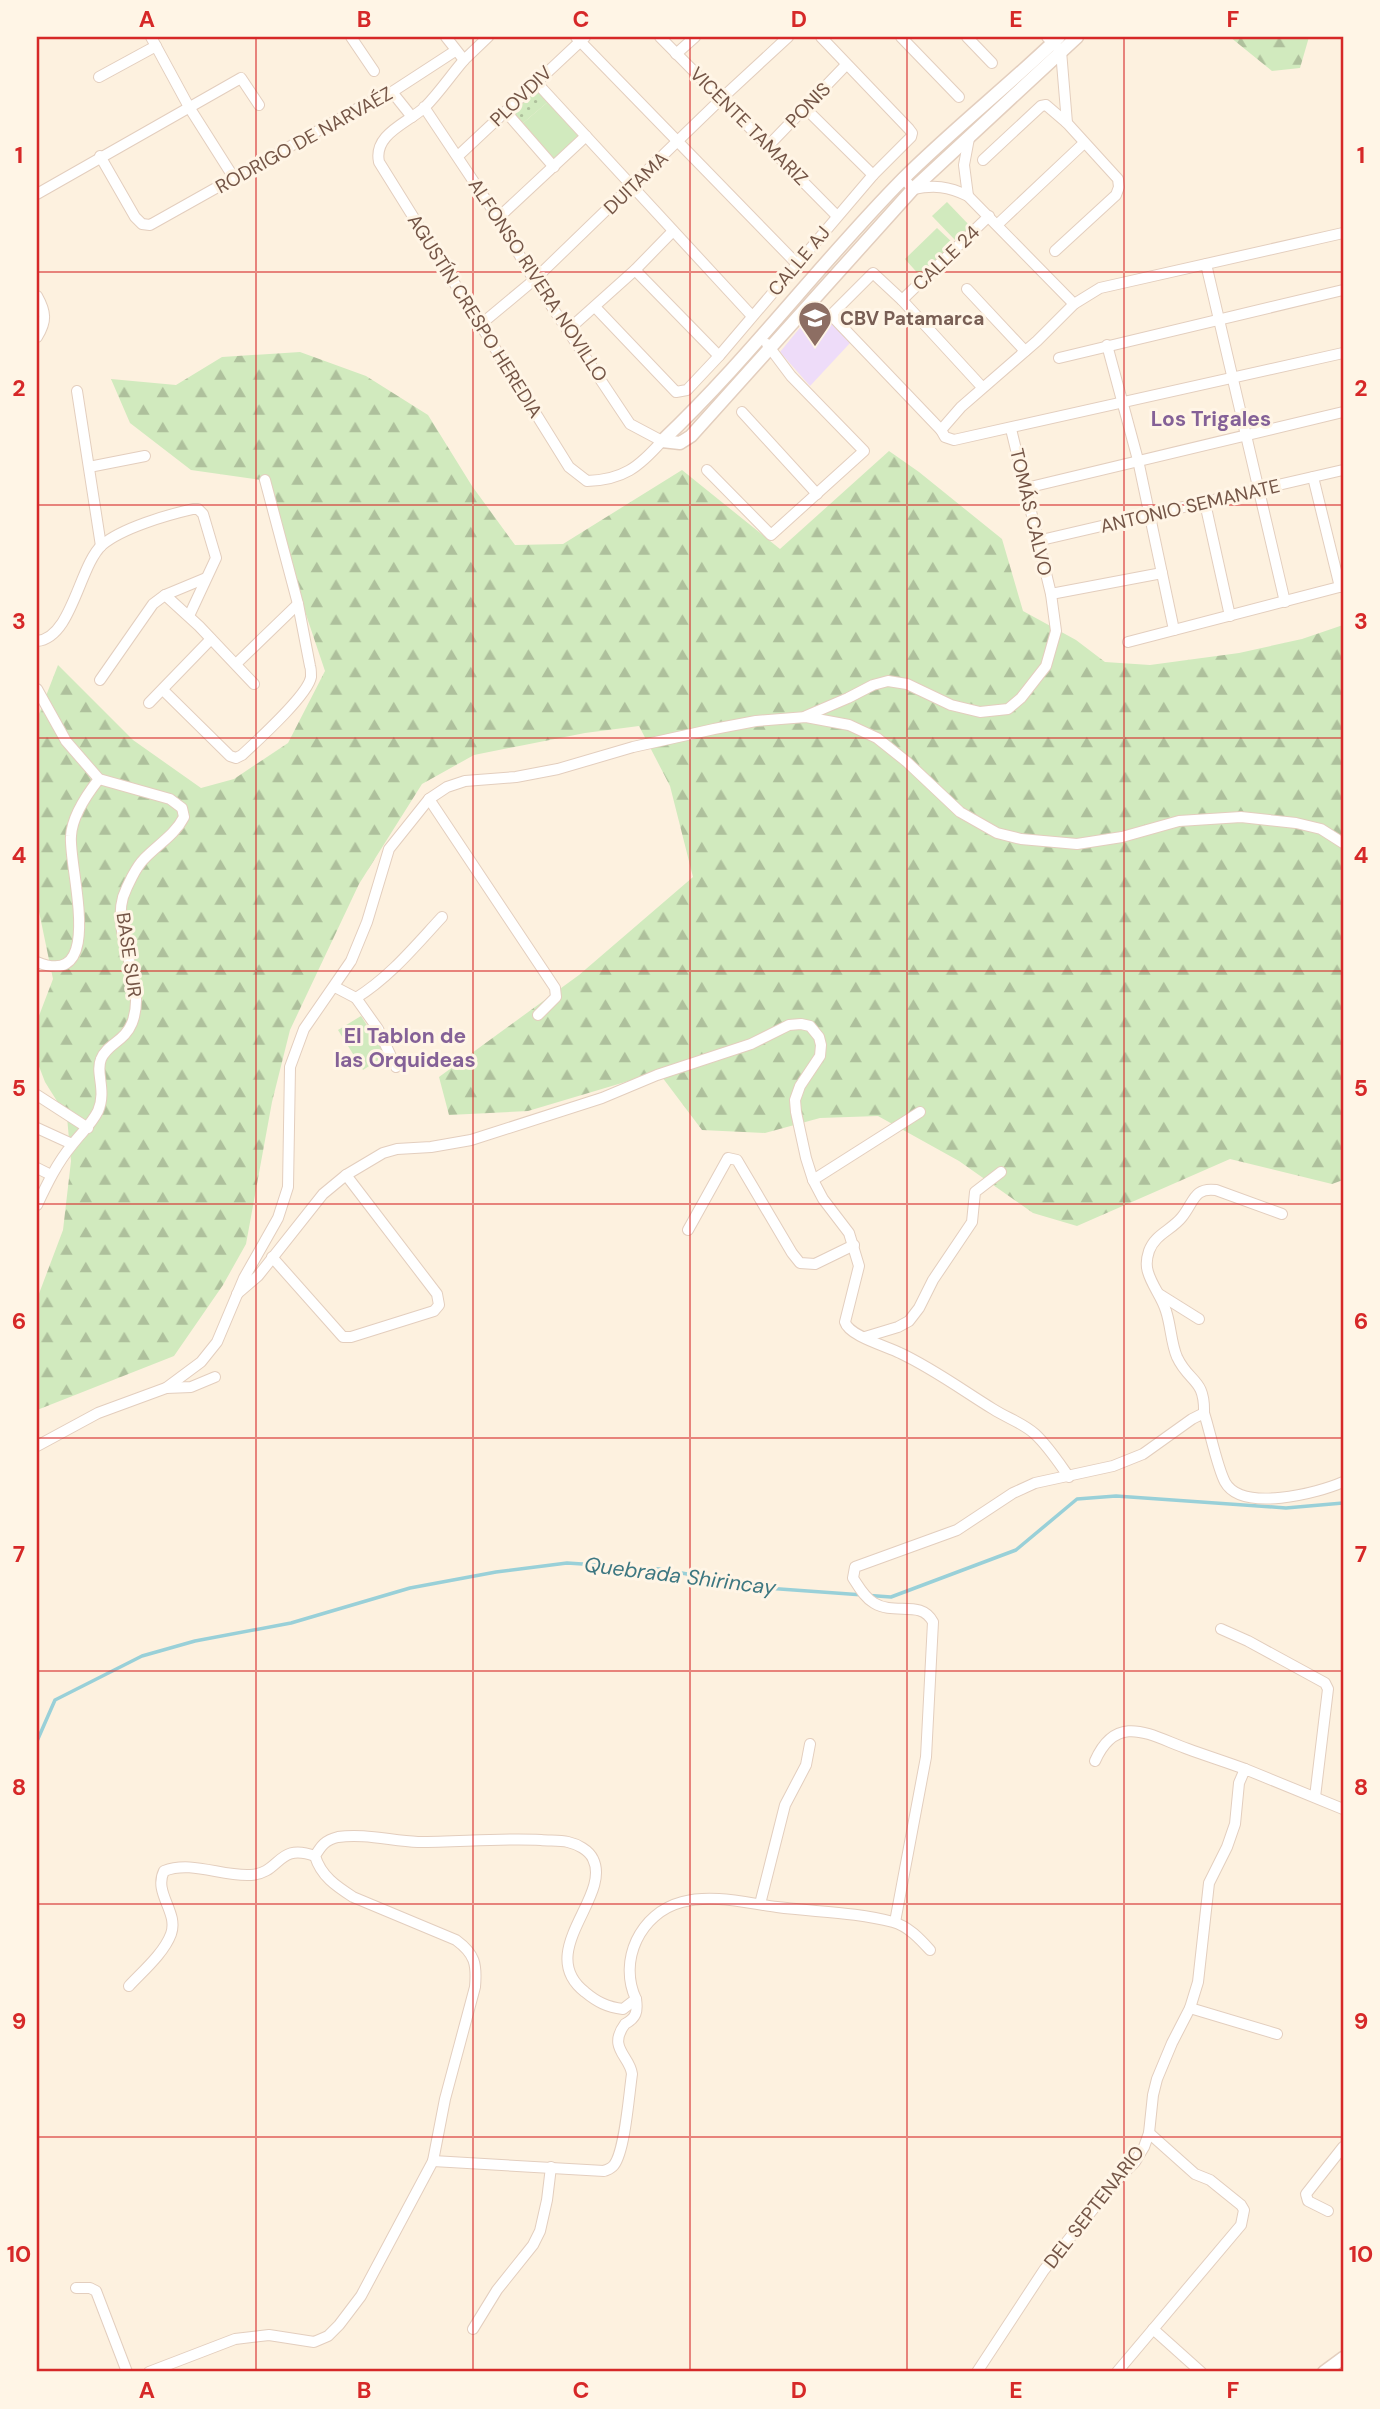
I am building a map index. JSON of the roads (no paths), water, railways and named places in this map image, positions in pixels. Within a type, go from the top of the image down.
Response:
[{"type":"street","points":[[351,37],[374,71]]},
{"type":"street","points":[[446,37],[464,60]]},
{"type":"street","points":[[391,92],[412,117],[488,37]]},
{"type":"street","name":"VICENTE TAMARIZ","points":[[660,37],[837,216]]},
{"type":"street","points":[[676,54],[695,37]]},
{"type":"street","name":"DUITAMA","points":[[480,325],[534,280],[788,37]]},
{"type":"street","points":[[821,37],[846,65]]},
{"type":"street","points":[[901,37],[959,97]]},
{"type":"street","points":[[967,37],[992,63]]},
{"type":"street","points":[[662,441],[680,443],[691,436],[966,129],[1055,42],[1077,37]]},
{"type":"street","points":[[580,38],[797,264]]},
{"type":"street","name":"PLOVDIV","points":[[458,156],[580,38]]},
{"type":"street","points":[[99,77],[153,41],[189,107],[234,178]]},
{"type":"street","points":[[1055,42],[1067,123]]},
{"type":"street","name":"RODRIGO DE NARVAÉZ","points":[[100,156],[135,217],[142,224],[150,225],[391,92],[455,51]]},
{"type":"street","name":"PONIS","points":[[769,145],[846,65]]},
{"type":"street","name":"CALLE AJ","points":[[595,307],[676,392],[687,390],[873,175],[911,137],[912,133],[846,65]]},
{"type":"street","points":[[37,194],[241,78],[259,105]]},
{"type":"street","points":[[536,82],[752,316]]},
{"type":"street","points":[[983,160],[1041,106],[1050,107],[1118,179],[1116,195],[1055,251]]},
{"type":"street","name":"ALFONSO RIVERA NOVILLO","points":[[424,107],[630,424],[662,441]]},
{"type":"street","points":[[805,108],[873,175]]},
{"type":"street","points":[[506,111],[554,167]]},
{"type":"street","name":"AGUSTÍN CRESPO HEREDIA","points":[[412,117],[381,143],[377,152],[379,162],[569,467],[587,481],[605,481],[625,475],[662,441]]},
{"type":"street","points":[[662,441],[695,410],[903,178],[966,129]]},
{"type":"street","points":[[966,129],[964,166],[968,196]]},
{"type":"street","points":[[498,218],[586,136]]},
{"type":"street","name":"CALLE 24","points":[[998,224],[1084,143]]},
{"type":"street","points":[[903,178],[912,189]]},
{"type":"street","points":[[912,189],[950,187],[968,196],[1074,304]]},
{"type":"street","name":"CALLE 24","points":[[902,300],[989,216]]},
{"type":"street","points":[[568,330],[635,270],[673,231]]},
{"type":"street","points":[[941,430],[982,387],[1074,304],[1100,288],[1343,233]]},
{"type":"street","points":[[1206,264],[1285,602]]},
{"type":"street","points":[[635,270],[719,356]]},
{"type":"street","points":[[982,387],[902,300],[873,274],[831,315],[941,430],[945,438],[954,440],[1343,353]]},
{"type":"street","points":[[967,289],[1025,351]]},
{"type":"street","points":[[1059,358],[1343,290]]},
{"type":"street","points":[[37,296],[46,322],[37,337]]},
{"type":"street","points":[[707,470],[771,536],[864,451],[791,376],[769,348],[763,334]]},
{"type":"street","points":[[1107,345],[1138,460],[1174,630]]},
{"type":"street","points":[[37,641],[45,640],[62,623],[101,546],[77,391]]},
{"type":"street","points":[[742,412],[817,494]]},
{"type":"street","points":[[1026,488],[1343,412]]},
{"type":"street","name":"TOMÁS CALVO","points":[[806,717],[873,685],[888,681],[907,684],[951,705],[980,712],[1008,709],[1021,698],[1046,666],[1056,631],[1051,594],[1011,429]]},
{"type":"street","points":[[89,467],[145,456]]},
{"type":"street","name":"ANTONIO SEMANATE","points":[[1037,541],[1150,517],[1343,470]]},
{"type":"street","points":[[1128,642],[1342,587],[1313,477]]},
{"type":"street","points":[[163,690],[230,756],[236,758],[242,755],[307,687],[311,677],[298,604],[265,480]]},
{"type":"street","points":[[1205,503],[1230,616]]},
{"type":"street","points":[[101,546],[153,520],[198,509],[203,514],[216,558],[189,616]]},
{"type":"street","points":[[1051,594],[1162,573]]},
{"type":"street","points":[[100,680],[153,604],[165,595],[206,578]]},
{"type":"street","points":[[165,595],[189,616],[254,684]]},
{"type":"street","points":[[236,664],[298,604]]},
{"type":"street","points":[[149,703],[211,639]]},
{"type":"street","points":[[37,690],[66,741],[99,779],[77,817],[71,835],[81,932],[76,947],[69,961],[62,965],[49,967],[37,962]]},
{"type":"street","points":[[37,1446],[98,1413],[166,1388],[201,1362],[217,1342],[237,1294],[278,1218],[288,1187],[289,1067],[304,1029],[351,961],[367,922],[389,849],[429,799],[447,787],[465,781],[516,777],[558,769],[633,747],[714,729],[756,721],[806,717],[849,725],[877,738],[960,811],[997,833],[1021,839],[1077,844],[1122,837],[1179,821],[1241,817],[1296,823],[1321,829],[1343,843]]},
{"type":"street","name":"BASE SUR","points":[[37,1205],[51,1175],[72,1144],[88,1128],[98,1110],[103,1093],[99,1070],[101,1058],[108,1049],[124,1038],[132,1025],[137,999],[121,921],[123,897],[141,861],[178,829],[184,817],[182,808],[170,799],[99,779]]},
{"type":"street","points":[[429,799],[555,988],[556,997],[538,1015]]},
{"type":"street","points":[[356,998],[401,962],[442,917]]},
{"type":"street","points":[[334,987],[356,998],[378,1029],[396,1067]]},
{"type":"street","points":[[237,1294],[249,1286],[323,1194],[345,1175],[383,1153],[397,1149],[431,1147],[484,1135],[603,1098],[657,1075],[751,1044],[789,1025],[801,1024],[810,1026],[819,1037],[821,1045],[820,1056],[800,1086],[795,1100],[796,1112],[813,1180],[823,1199],[849,1233],[859,1266],[845,1322],[847,1329],[918,1362],[1024,1426],[1038,1436],[1069,1476]]},
{"type":"street","points":[[37,1095],[88,1128]]},
{"type":"street","points":[[813,1180],[920,1112]]},
{"type":"street","points":[[37,1128],[72,1144]]},
{"type":"street","points":[[688,1230],[728,1157],[733,1157],[800,1262],[815,1264],[854,1245]]},
{"type":"street","points":[[37,1168],[51,1175]]},
{"type":"street","points":[[865,1338],[909,1321],[972,1222],[975,1192],[1002,1172]]},
{"type":"street","points":[[272,1257],[343,1337],[351,1337],[434,1311],[439,1305],[437,1294],[345,1175]]},
{"type":"street","points":[[1282,1214],[1216,1190],[1206,1189],[1199,1192],[1180,1220],[1158,1236],[1149,1252],[1147,1269],[1167,1315],[1178,1359],[1205,1397],[1204,1413],[1225,1482],[1237,1494],[1253,1497],[1293,1497],[1324,1490],[1343,1482]]},
{"type":"street","points":[[1159,1294],[1199,1319]]},
{"type":"street","points":[[166,1388],[191,1387],[215,1377]]},
{"type":"street","points":[[895,1922],[926,1757],[933,1622],[929,1613],[919,1608],[888,1609],[865,1596],[853,1578],[855,1567],[957,1530],[1013,1493],[1035,1483],[1113,1466],[1143,1454],[1204,1413]]},
{"type":"street","points":[[1221,1629],[1325,1683],[1328,1689],[1315,1797]]},
{"type":"street","points":[[1096,1761],[1102,1746],[1111,1737],[1123,1732],[1146,1731],[1343,1809]]},
{"type":"street","points":[[760,1904],[785,1805],[806,1765],[810,1744]]},
{"type":"street","name":"DEL SEPTENARIO","points":[[977,2372],[1044,2270],[1115,2182],[1135,2162],[1150,2133],[1157,2079],[1190,2008],[1198,1982],[1209,1883],[1235,1824],[1237,1794],[1245,1769]]},
{"type":"street","points":[[149,2372],[235,2339],[269,2335],[314,2342],[328,2336],[340,2325],[361,2296],[433,2161],[477,1970],[470,1951],[456,1940],[354,1897],[320,1871],[315,1856],[322,1843],[357,1836],[420,1842],[519,1839],[567,1842],[583,1848],[593,1859],[596,1875],[593,1890],[577,1922],[569,1950],[568,1972],[573,1982],[606,2007],[623,2009],[636,1999]]},
{"type":"street","points":[[129,1986],[162,1949],[171,1934],[171,1916],[160,1888],[160,1878],[164,1871],[176,1866],[249,1876],[269,1868],[288,1853],[302,1852],[315,1856]]},
{"type":"street","points":[[433,2161],[604,2171],[615,2164],[624,2131],[632,2074],[631,2066],[619,2050],[619,2038],[625,2024],[633,2020],[636,2014],[630,1966],[635,1940],[642,1928],[655,1916],[681,1902],[719,1898],[833,1911],[895,1922],[908,1929],[930,1951]]},
{"type":"street","points":[[1190,2008],[1278,2034]]},
{"type":"street","points":[[1117,2372],[1241,2225],[1244,2210],[1225,2191],[1210,2180],[1195,2174],[1150,2133]]},
{"type":"street","points":[[1328,2211],[1308,2201],[1306,2194],[1343,2147]]},
{"type":"street","points":[[473,2329],[497,2290],[533,2245],[540,2231],[551,2167]]},
{"type":"street","points":[[76,2288],[96,2291],[127,2372]]},
{"type":"street","points":[[1153,2329],[1201,2372]]},
{"type":"street","points":[[1324,2372],[1343,2358]]},
{"type":"waterway","name":"Quebrada Shirincay","points":[[37,1741],[55,1700],[142,1656],[195,1641],[291,1623],[410,1588],[496,1572],[567,1563],[659,1569],[766,1588],[891,1597],[1016,1550],[1077,1499],[1116,1496],[1286,1508],[1343,1503]]},
{"type":"place","name":"CBV Patamarca","points":[[815,348]]},
{"type":"district","name":"Los Trigales","points":[[1211,419]]},
{"type":"district","name":"El Tablon de las Orquideas","points":[[405,1048]]}]
